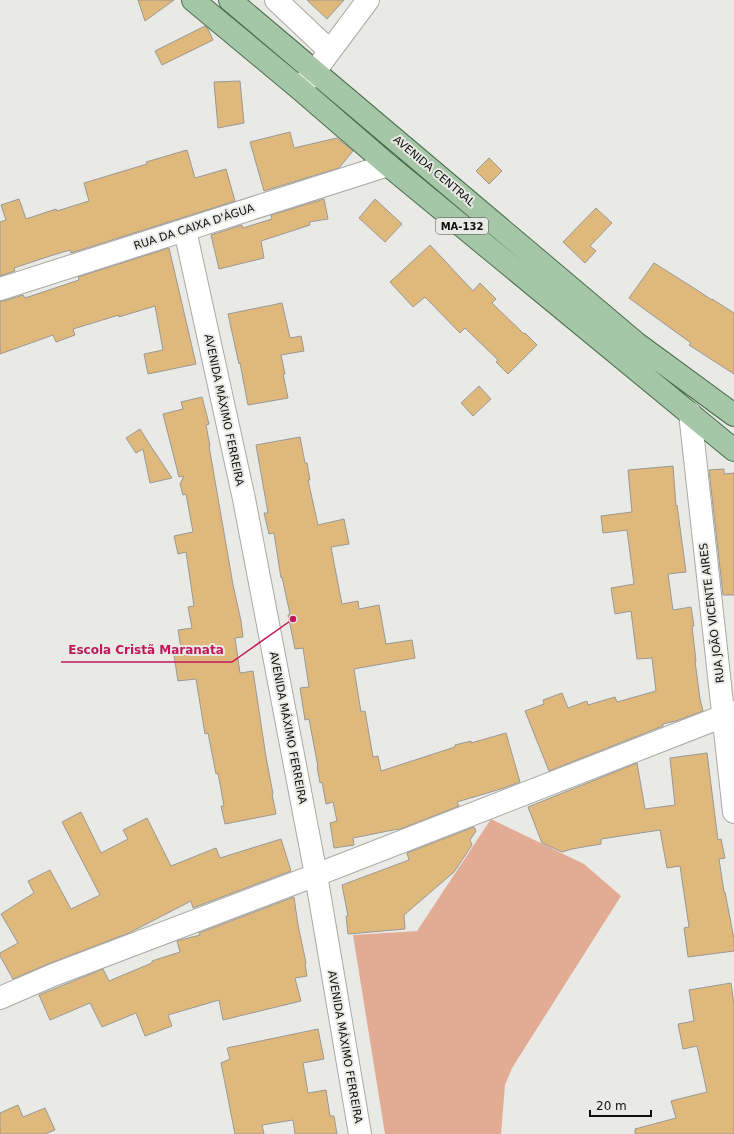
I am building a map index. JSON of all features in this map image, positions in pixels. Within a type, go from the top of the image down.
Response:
[{"type":"main road","name":"MA-132","points":[[193,0],[388,165],[734,450]]},
{"type":"main road","name":"AVENIDA CENTRAL","points":[[230,0],[636,343],[734,415]]},
{"type":"street","points":[[276,0],[330,51]]},
{"type":"street","points":[[300,89],[368,0]]},
{"type":"street","name":"RUA DA CAIXA D'ÁGUA","points":[[0,289],[388,165]]},
{"type":"street","name":"AVENIDA MÁXIMO FERREIRA","points":[[185,230],[244,499],[316,875],[360,1134]]},
{"type":"street","name":"RUA JOÃO VICENTE AIRES","points":[[690,414],[703,543],[729,714],[734,812]]},
{"type":"street","points":[[0,998],[53,975],[316,875],[729,714]]},
{"type":"shaded area","points":[[491,819],[584,864],[621,896],[512,1068],[505,1085],[501,1134],[385,1134],[353,935],[417,931]]},
{"type":"building","points":[[138,0],[174,0],[145,21]]},
{"type":"building","points":[[307,0],[344,0],[327,19]]},
{"type":"building","points":[[205,26],[213,40],[162,65],[155,51]]},
{"type":"building","points":[[240,81],[244,123],[218,128],[214,82]]},
{"type":"building","points":[[290,132],[294,148],[337,138],[353,151],[339,168],[264,191],[250,142]]},
{"type":"building","points":[[187,150],[195,178],[226,169],[235,201],[71,253],[70,250],[50,256],[14,268],[15,271],[0,276],[0,222],[6,220],[1,205],[19,199],[26,219],[56,209],[57,211],[89,201],[84,183]]},
{"type":"building","points":[[489,158],[502,171],[489,184],[476,171]]},
{"type":"building","points":[[324,199],[328,219],[309,222],[310,225],[261,241],[264,258],[219,269],[211,235],[242,225],[243,228],[272,219],[271,215]]},
{"type":"building","points":[[375,199],[402,224],[385,242],[359,218]]},
{"type":"building","points":[[596,208],[612,223],[590,246],[596,251],[585,263],[563,242]]},
{"type":"building","points":[[430,245],[473,291],[480,283],[496,299],[492,303],[537,345],[508,374],[496,362],[498,360],[465,328],[460,333],[425,297],[413,307],[390,282]]},
{"type":"building","points":[[169,248],[196,364],[148,374],[144,354],[163,350],[155,306],[73,329],[75,335],[56,342],[53,335],[0,354],[0,301],[23,295],[25,298],[79,280],[78,277]]},
{"type":"building","points":[[654,263],[734,313],[734,374],[689,345],[691,343],[629,298]]},
{"type":"building","points":[[282,303],[290,338],[301,336],[304,351],[281,355],[288,398],[248,405],[240,363],[239,364],[228,314]]},
{"type":"building","points":[[479,386],[491,399],[473,416],[461,403]]},
{"type":"building","points":[[202,397],[209,424],[206,425],[209,446],[233,585],[241,621],[243,637],[235,638],[240,673],[253,671],[276,814],[225,824],[221,806],[224,806],[218,773],[216,774],[208,733],[205,734],[196,679],[178,681],[173,649],[181,648],[178,630],[192,628],[188,607],[194,606],[186,552],[178,554],[174,536],[193,532],[186,494],[183,495],[180,484],[184,476],[179,477],[163,414],[183,409],[181,402]]},
{"type":"building","points":[[140,429],[172,478],[150,483],[143,449],[136,453],[126,438]]},
{"type":"building","points":[[300,437],[305,463],[307,463],[310,480],[308,480],[318,525],[344,519],[349,544],[331,547],[342,604],[358,601],[359,609],[379,605],[386,644],[412,640],[415,658],[354,669],[361,712],[365,711],[373,757],[378,756],[381,771],[455,747],[455,745],[471,741],[471,743],[506,733],[520,782],[457,802],[459,806],[398,830],[353,838],[354,845],[334,848],[330,823],[337,821],[333,802],[326,804],[322,782],[320,783],[309,719],[305,720],[300,688],[309,687],[303,648],[295,649],[288,615],[290,614],[282,577],[281,578],[274,533],[269,534],[264,513],[268,513],[256,445]]},
{"type":"building","points":[[673,466],[676,506],[677,505],[686,572],[668,574],[673,610],[691,607],[694,626],[692,626],[695,661],[703,711],[663,724],[663,726],[549,771],[525,711],[544,704],[543,700],[562,693],[568,708],[587,701],[588,705],[615,697],[617,702],[656,691],[652,658],[637,659],[631,611],[615,614],[611,588],[634,584],[627,530],[603,533],[601,516],[632,512],[628,470]]},
{"type":"building","points":[[724,469],[724,474],[734,473],[734,595],[723,595],[709,470]]},
{"type":"building","points":[[707,753],[718,840],[721,839],[725,858],[719,859],[734,939],[734,951],[688,957],[684,928],[689,927],[680,866],[667,868],[660,830],[601,839],[601,844],[562,852],[542,843],[528,807],[637,763],[645,809],[675,805],[670,758]]},
{"type":"building","points":[[81,812],[101,853],[128,839],[123,830],[147,818],[171,866],[216,848],[220,858],[281,839],[291,871],[193,908],[191,901],[129,933],[13,979],[0,956],[0,953],[18,943],[1,914],[34,893],[28,881],[50,870],[71,909],[100,895],[62,822]]},
{"type":"building","points":[[474,827],[476,831],[470,840],[472,845],[454,872],[404,915],[405,929],[348,934],[346,916],[348,916],[342,885],[409,860],[407,853]]},
{"type":"building","points":[[294,897],[307,976],[295,978],[301,1001],[223,1020],[219,1000],[168,1015],[172,1026],[145,1036],[136,1013],[102,1027],[90,1003],[50,1020],[39,995],[103,969],[109,981],[152,963],[152,961],[180,952],[177,941],[200,935],[199,933]]},
{"type":"building","points":[[731,983],[734,1005],[734,1134],[635,1134],[635,1129],[676,1118],[671,1101],[707,1092],[697,1046],[683,1049],[678,1024],[694,1021],[689,990]]},
{"type":"building","points":[[318,1029],[324,1059],[303,1063],[308,1093],[326,1090],[330,1116],[334,1116],[337,1134],[295,1134],[293,1120],[262,1125],[264,1134],[235,1134],[221,1063],[230,1059],[227,1048]]},
{"type":"building","points":[[18,1105],[23,1117],[45,1108],[55,1130],[45,1134],[0,1134],[0,1113]]},
{"type":"place","name":"Escola Cristã Maranata","points":[[293,619]]}]
